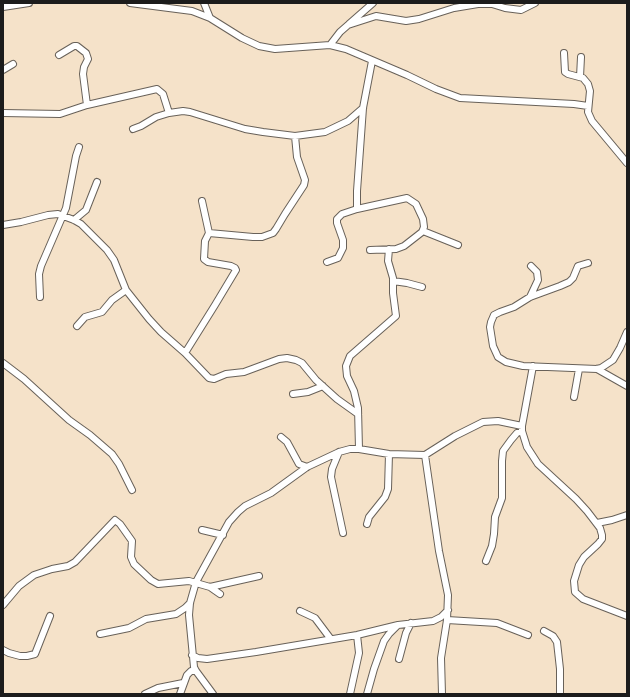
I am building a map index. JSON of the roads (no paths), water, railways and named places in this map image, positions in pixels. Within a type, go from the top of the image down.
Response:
[{"type":"street","points":[[3,7],[29,3]]},
{"type":"street","points":[[130,3],[192,11],[210,18],[242,38],[260,46],[275,49],[330,45],[346,49],[436,89],[460,98],[588,106]]},
{"type":"street","points":[[204,3],[210,18]]},
{"type":"street","points":[[330,45],[340,32],[373,3]]},
{"type":"street","points":[[348,25],[376,16],[396,20],[412,20],[454,8],[478,4],[492,4],[521,10],[535,3]]},
{"type":"street","points":[[59,55],[74,46],[77,46],[86,53],[88,59],[84,67],[83,74],[87,105]]},
{"type":"street","points":[[564,53],[565,72],[580,77],[587,82],[589,86],[590,97],[588,106],[592,121],[627,163]]},
{"type":"street","points":[[580,77],[581,57]]},
{"type":"street","points":[[357,209],[363,108],[372,61]]},
{"type":"street","points":[[3,70],[13,64]]},
{"type":"street","points":[[3,113],[56,114],[72,111],[87,105],[157,89],[163,94],[169,113]]},
{"type":"street","points":[[133,129],[146,124],[161,115],[182,111],[190,112],[245,129],[295,136],[325,132],[348,121],[363,108]]},
{"type":"street","points":[[209,233],[258,237],[268,235],[276,229],[305,183],[297,157],[295,136]]},
{"type":"street","points":[[40,297],[39,274],[43,259],[64,216],[79,147]]},
{"type":"street","points":[[74,220],[86,210],[97,182]]},
{"type":"street","points":[[327,262],[338,258],[343,248],[343,240],[337,224],[337,219],[342,214],[401,198],[409,198],[415,202],[420,211],[424,224],[423,231],[415,239],[402,247],[370,250]]},
{"type":"street","points":[[185,353],[236,270],[234,268],[204,260],[205,241],[209,233],[202,201]]},
{"type":"street","points":[[3,225],[58,214],[74,220],[88,231],[107,250],[114,260],[126,290],[160,332],[185,353],[207,377],[211,379],[226,374],[244,372],[279,359],[287,358],[296,360],[302,363],[337,399],[358,414]]},
{"type":"street","points":[[423,231],[458,245]]},
{"type":"street","points":[[359,449],[358,414],[354,391],[346,371],[346,363],[350,356],[396,316],[392,293],[393,281],[388,261],[389,249]]},
{"type":"street","points":[[588,264],[578,266],[573,278],[569,282],[530,297],[514,307],[496,314],[492,320],[490,328],[495,350],[499,359],[510,363],[533,366],[597,369],[613,360],[625,343],[627,332]]},
{"type":"street","points":[[530,297],[538,280],[537,272],[531,266]]},
{"type":"street","points":[[393,281],[422,287]]},
{"type":"street","points":[[77,326],[85,317],[102,312],[112,300],[126,290]]},
{"type":"street","points":[[3,363],[112,454],[119,464],[132,490]]},
{"type":"street","points":[[533,366],[522,428],[528,447],[538,464],[576,499],[600,528],[602,539],[584,557],[579,565],[574,581],[575,592],[584,599],[627,616]]},
{"type":"street","points":[[574,397],[579,369]]},
{"type":"street","points":[[597,369],[627,386]]},
{"type":"street","points":[[293,394],[308,392],[323,386]]},
{"type":"street","points":[[213,694],[196,672],[193,663],[189,614],[190,602],[196,582],[229,522],[238,512],[271,493],[307,468],[339,452],[350,449],[359,449],[389,454],[425,455],[455,436],[483,422],[498,421],[522,428]]},
{"type":"street","points":[[486,561],[492,546],[495,517],[502,498],[502,461],[504,451],[511,440],[522,428]]},
{"type":"street","points":[[282,437],[285,439],[299,464],[307,468]]},
{"type":"street","points":[[339,452],[331,477],[343,533]]},
{"type":"street","points":[[367,524],[369,517],[385,497],[388,489],[389,454]]},
{"type":"street","points":[[425,455],[439,551],[448,590],[447,620],[441,658],[442,694]]},
{"type":"street","points":[[597,523],[627,515]]},
{"type":"street","points":[[3,604],[19,586],[34,575],[68,566],[75,562],[116,520],[132,541],[132,560],[137,568],[151,580],[158,584],[189,581],[196,582],[210,587],[220,594]]},
{"type":"street","points":[[202,530],[223,535]]},
{"type":"street","points":[[210,587],[259,576]]},
{"type":"street","points":[[100,634],[129,628],[146,619],[176,614],[185,608],[190,602]]},
{"type":"street","points":[[192,655],[198,658],[207,659],[256,652],[330,638],[357,635],[398,624],[434,621],[442,617],[448,610]]},
{"type":"street","points":[[300,611],[315,618],[330,638]]},
{"type":"street","points":[[3,650],[20,656],[35,654],[50,616]]},
{"type":"street","points":[[447,620],[497,623],[528,635]]},
{"type":"street","points":[[399,659],[406,633],[411,623]]},
{"type":"street","points":[[367,694],[384,641],[398,624]]},
{"type":"street","points":[[544,631],[553,636],[557,642],[560,669],[560,694]]},
{"type":"street","points":[[350,694],[359,653],[357,635]]},
{"type":"street","points":[[180,694],[183,683],[189,672],[196,672]]},
{"type":"street","points":[[145,694],[164,687],[183,683]]}]
